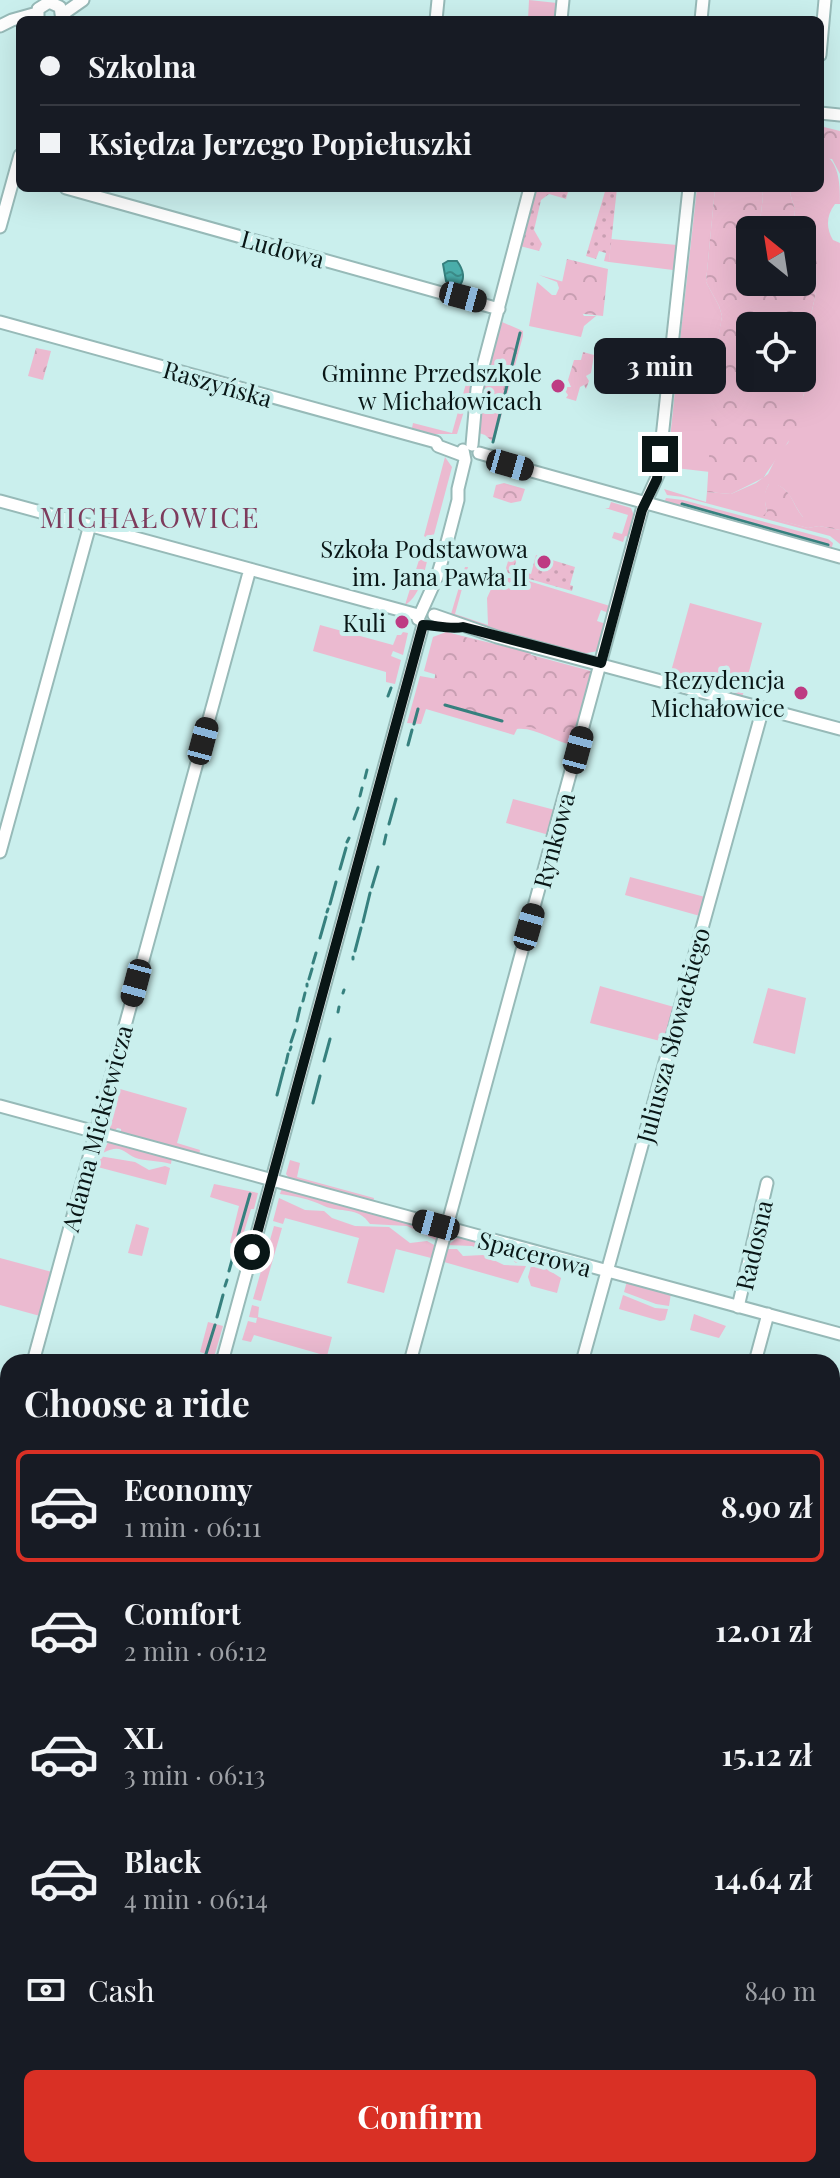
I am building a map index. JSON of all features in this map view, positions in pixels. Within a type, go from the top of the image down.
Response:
[{"type":"street","points":[[38,16],[46,3],[63,10],[83,0]]},
{"type":"street","points":[[0,227],[16,177]]},
{"type":"street","name":"Ludowa","points":[[80,192],[499,309]]},
{"type":"street","points":[[224,1354],[427,617],[439,584],[437,577],[458,500],[463,492],[477,389],[529,192]]},
{"type":"street","name":"Rynkowa","points":[[412,1354],[601,663],[646,503],[658,475],[689,192]]},
{"type":"street","name":"Raszyńska","points":[[0,322],[441,441],[470,454],[507,461],[510,465],[840,557]]},
{"type":"street","points":[[0,501],[427,617],[457,622],[463,627],[840,729]]},
{"type":"street","points":[[0,852],[90,525]]},
{"type":"street","name":"Adama Mickiewicza","points":[[35,1354],[250,569]]},
{"type":"street","name":"Juliusza Słowackiego","points":[[584,1354],[763,708]]},
{"type":"street","name":"Spacerowa","points":[[0,1106],[840,1334]]},
{"type":"street","name":"Radosna","points":[[738,1307],[767,1183]]},
{"type":"street","points":[[757,1354],[768,1314]]},
{"type":"green space","points":[[529,0],[557,3],[560,0],[558,16],[528,16]]},
{"type":"green space","points":[[824,127],[840,131],[840,174],[832,159],[824,158]]},
{"type":"green space","points":[[828,157],[837,172],[840,191],[840,204],[835,204],[828,222],[833,240],[840,243],[840,517],[803,517],[782,487],[769,484],[765,494],[765,516],[808,528],[819,526],[840,530],[840,544],[830,536],[667,495],[664,489],[706,502],[707,492],[731,494],[756,483],[768,474],[780,450],[788,443],[804,392],[816,392],[816,312],[812,312],[816,296],[816,216],[794,216],[790,193],[824,192],[824,158]]},
{"type":"green space","points":[[535,192],[568,192],[566,199],[549,194],[541,200],[534,230],[542,244],[539,251],[520,246]]},
{"type":"green space","points":[[605,192],[617,192],[609,262],[604,261],[606,253],[599,251],[596,259],[586,256]]},
{"type":"green space","points":[[697,192],[715,192],[706,282],[722,316],[716,354],[679,350]]},
{"type":"green space","points":[[715,192],[762,192],[761,216],[736,216],[736,296],[815,296],[812,312],[736,312],[736,392],[804,392],[795,432],[763,478],[731,494],[707,492],[715,356],[722,316],[706,282]]},
{"type":"green space","points":[[762,192],[773,192],[778,216],[761,216]]},
{"type":"green space","points":[[772,192],[791,192],[794,216],[775,216]]},
{"type":"green space","points":[[611,239],[677,245],[673,270],[609,262]]},
{"type":"green space","points":[[816,244],[818,249],[816,292]]},
{"type":"green space","points":[[567,259],[608,269],[603,316],[556,311]]},
{"type":"green space","points":[[539,275],[564,282],[584,316],[596,316],[584,326],[581,337],[529,326],[537,282],[552,295],[556,295],[559,288],[557,282]]},
{"type":"green space","points":[[502,322],[523,331],[523,336],[494,443],[476,432],[479,398]]},
{"type":"green space","points":[[612,343],[664,349],[662,380],[605,371]]},
{"type":"green space","points":[[36,348],[51,351],[43,380],[28,376]]},
{"type":"green space","points":[[583,352],[594,355],[591,373],[586,376],[589,381],[586,389],[584,385],[580,387],[576,401],[566,398],[568,395],[565,391],[566,387],[571,387],[568,380],[574,360],[581,360]]},
{"type":"green space","points":[[679,353],[715,356],[710,472],[667,467]]},
{"type":"green space","points":[[476,372],[457,434],[433,434],[412,428],[413,423],[452,433],[469,373]]},
{"type":"green space","points":[[445,457],[452,467],[432,542],[424,536]]},
{"type":"green space","points":[[504,483],[525,489],[521,501],[511,503],[493,497],[496,485]]},
{"type":"green space","points":[[774,483],[789,494],[803,517],[840,517],[840,530],[819,526],[808,528],[763,516],[767,512],[765,491],[769,484]]},
{"type":"green space","points":[[666,498],[828,539],[833,543],[831,551],[663,505]]},
{"type":"green space","points":[[611,502],[631,508],[634,516],[629,537],[625,536],[623,542],[612,538],[614,532],[622,534],[628,515],[605,508],[609,508]]},
{"type":"green space","points":[[514,541],[521,543],[514,569],[531,574],[536,555],[575,567],[570,585],[573,586],[572,591],[508,573],[506,568]]},
{"type":"green space","points":[[423,547],[430,549],[422,580],[415,595],[405,605]]},
{"type":"green space","points":[[465,567],[468,567],[455,614],[488,625],[487,598],[492,587],[506,578],[519,578],[610,606],[608,616],[601,610],[597,621],[606,624],[598,651],[587,653],[586,657],[474,627],[454,616],[451,614]]},
{"type":"green space","points":[[690,603],[762,623],[742,698],[666,677],[670,675]]},
{"type":"green space","points":[[320,625],[393,645],[397,635],[408,633],[403,655],[393,651],[391,656],[401,660],[395,684],[386,682],[386,672],[313,651]]},
{"type":"green space","points":[[446,632],[532,653],[528,659],[437,675],[424,671],[433,637]]},
{"type":"green space","points":[[446,632],[591,671],[573,739],[429,700]]},
{"type":"green space","points":[[420,676],[584,706],[573,745],[531,730],[517,729],[514,735],[426,709],[421,724],[407,723]]},
{"type":"green space","points":[[513,799],[555,810],[549,835],[506,823]]},
{"type":"green space","points":[[630,877],[705,897],[704,908],[700,916],[625,895]]},
{"type":"green space","points":[[681,982],[665,1046],[662,1045],[664,1042],[590,1023],[600,986],[674,1007]]},
{"type":"green space","points":[[768,988],[806,998],[795,1054],[753,1043]]},
{"type":"green space","points":[[113,1087],[187,1108],[177,1143],[200,1150],[199,1154],[121,1132],[121,1129],[104,1128]]},
{"type":"green space","points":[[109,1140],[172,1157],[171,1164],[139,1159],[119,1149],[103,1153]]},
{"type":"green space","points":[[93,1155],[135,1162],[149,1170],[165,1166],[170,1168],[166,1185],[90,1165]]},
{"type":"green space","points":[[290,1160],[300,1163],[297,1177],[374,1198],[373,1202],[289,1178],[286,1174]]},
{"type":"green space","points":[[214,1184],[258,1193],[240,1245],[230,1243],[239,1206],[210,1197]]},
{"type":"green space","points":[[282,1188],[432,1229],[439,1234],[440,1242],[407,1226],[370,1224],[354,1212],[280,1194]]},
{"type":"green space","points":[[279,1198],[305,1210],[324,1211],[332,1218],[355,1226],[389,1227],[410,1243],[427,1241],[438,1247],[435,1259],[396,1249],[384,1293],[347,1283],[359,1238],[285,1218],[283,1224],[273,1221]]},
{"type":"green space","points":[[136,1224],[149,1228],[142,1256],[128,1253]]},
{"type":"green space","points":[[274,1226],[282,1228],[261,1301],[253,1299]]},
{"type":"green space","points":[[458,1237],[529,1255],[527,1262],[516,1263],[503,1251],[485,1252],[472,1246],[448,1245]]},
{"type":"green space","points":[[447,1249],[457,1249],[463,1256],[483,1255],[504,1265],[526,1266],[518,1283],[444,1262]]},
{"type":"green space","points":[[0,1258],[52,1272],[40,1316],[0,1305]]},
{"type":"green space","points":[[531,1266],[547,1269],[561,1278],[557,1293],[531,1286],[528,1277]]},
{"type":"green space","points":[[627,1281],[671,1293],[669,1306],[624,1292]]},
{"type":"green space","points":[[623,1295],[655,1308],[668,1309],[665,1320],[619,1309]]},
{"type":"green space","points":[[252,1305],[259,1307],[258,1317],[332,1337],[328,1354],[254,1335],[251,1342],[242,1340],[248,1321],[256,1323],[257,1318],[249,1317]]},
{"type":"green space","points":[[694,1314],[726,1326],[719,1338],[690,1330]]},
{"type":"green space","points":[[208,1322],[223,1326],[215,1354],[200,1352]]},
{"type":"water","points":[[457,261],[461,267],[463,277],[459,286],[446,281],[443,264]]},
{"type":"waterway","points":[[493,442],[520,333]]},
{"type":"waterway","points":[[682,504],[828,545]]},
{"type":"waterway","points":[[388,696],[391,688]]},
{"type":"waterway","points":[[445,705],[502,721]]},
{"type":"waterway","points":[[414,724],[418,709]]},
{"type":"waterway","points":[[408,745],[412,730]]},
{"type":"waterway","points":[[365,778],[367,770]]},
{"type":"waterway","points":[[360,796],[362,788]]},
{"type":"waterway","points":[[389,824],[396,799]]},
{"type":"waterway","points":[[354,819],[358,808]]},
{"type":"waterway","points":[[384,844],[386,835]]},
{"type":"waterway","points":[[347,842],[349,838]]},
{"type":"waterway","points":[[340,869],[346,848]]},
{"type":"waterway","points":[[372,887],[378,867]]},
{"type":"waterway","points":[[330,904],[336,882]]},
{"type":"waterway","points":[[363,922],[370,893]]},
{"type":"waterway","points":[[320,938],[326,917]]},
{"type":"waterway","points":[[355,951],[361,928]]},
{"type":"waterway","points":[[313,963],[316,953]]},
{"type":"waterway","points":[[309,979],[312,969]]},
{"type":"waterway","points":[[303,1001],[305,993]]},
{"type":"waterway","points":[[338,1012],[339,1007]]},
{"type":"waterway","points":[[297,1021],[300,1008]]},
{"type":"waterway","points":[[291,1042],[295,1030]]},
{"type":"waterway","points":[[324,1061],[330,1039]]},
{"type":"waterway","points":[[286,1063],[288,1054]]},
{"type":"waterway","points":[[277,1095],[284,1068]]},
{"type":"waterway","points":[[313,1103],[320,1076]]},
{"type":"waterway","points":[[236,1243],[250,1194]]},
{"type":"waterway","points":[[229,1271],[234,1253]]},
{"type":"waterway","points":[[225,1286],[227,1280]]},
{"type":"waterway","points":[[217,1317],[223,1295]]},
{"type":"waterway","points":[[206,1354],[215,1325]]},
{"type":"place","name":"Gminne Przedszkole w Michałowicach","points":[[558,386]]},
{"type":"place","name":"Szkoła Podstawowa im. Jana Pawła II","points":[[544,562]]},
{"type":"place","name":"Kuli","points":[[402,622]]},
{"type":"place","name":"Rezydencja Michałowice","points":[[801,693]]},
{"type":"district","name":"MICHAŁOWICE","points":[[150,516]]},
{"type":"route","points":[[252,1252],[423,625],[435,624],[454,629],[463,627],[601,663],[642,510],[657,479],[660,454]]}]
